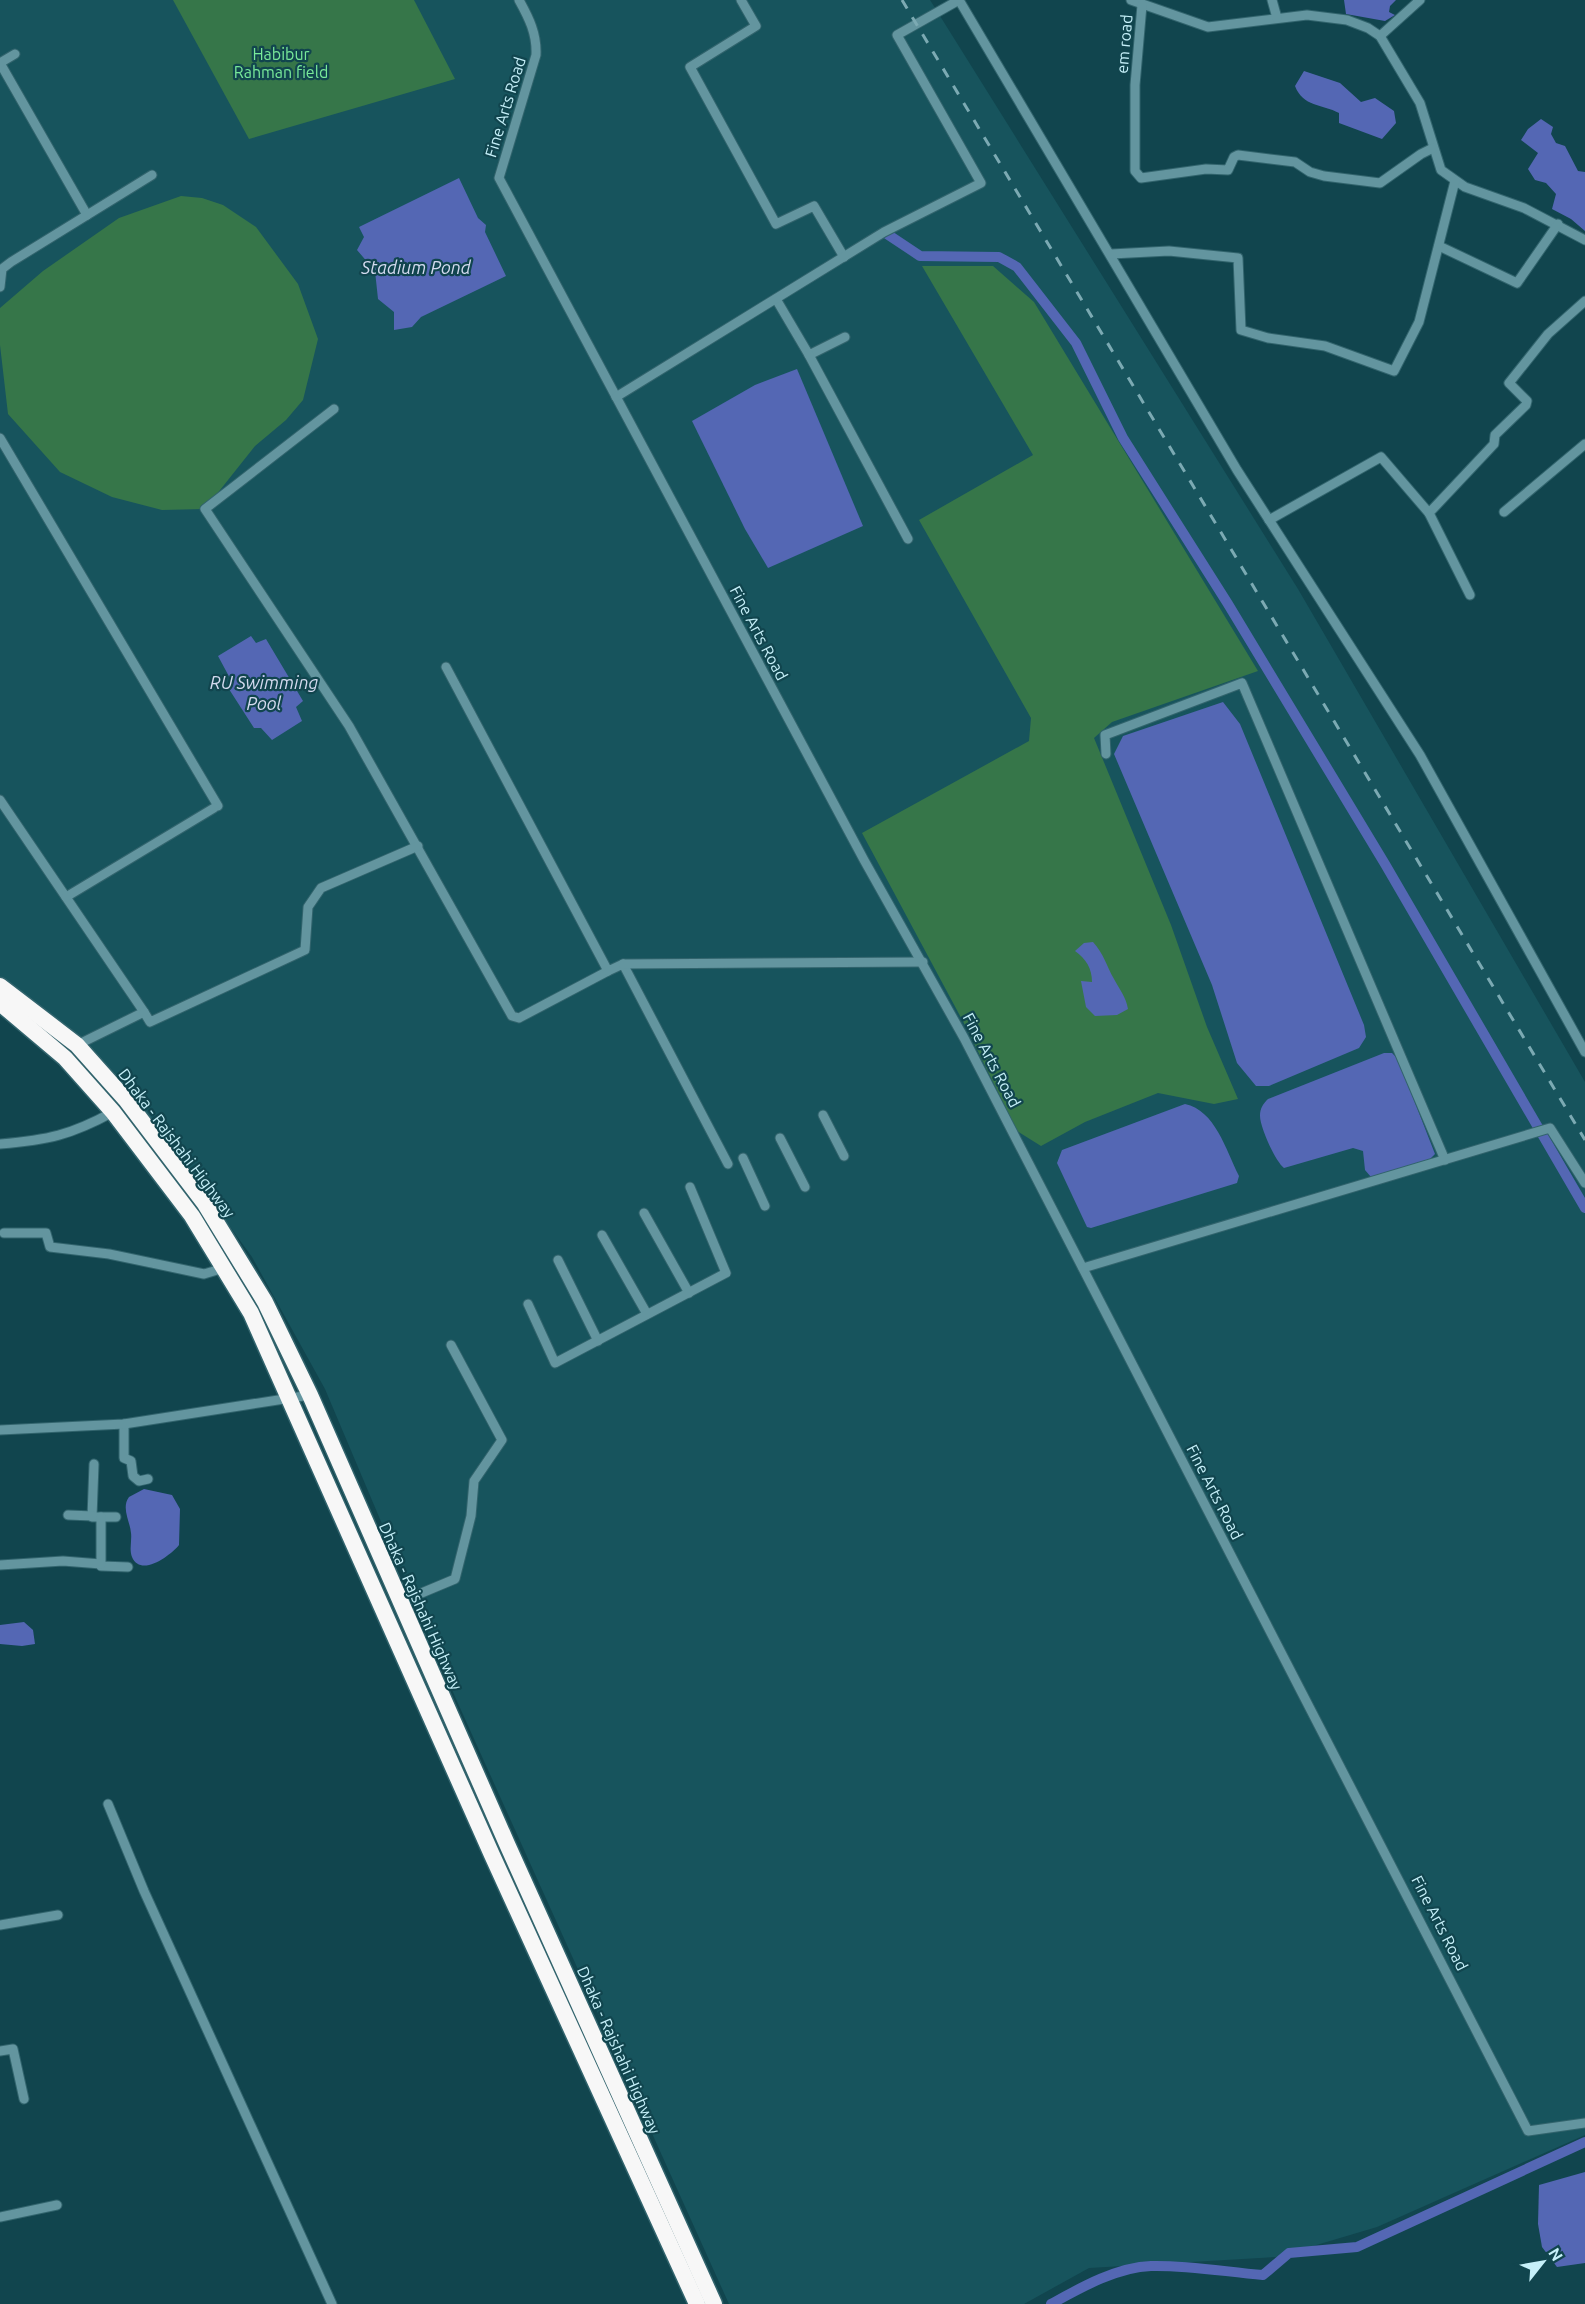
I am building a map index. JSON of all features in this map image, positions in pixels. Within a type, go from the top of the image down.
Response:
[{"type":"highway","name":"Dhaka - Rajshahi Highway","points":[[0,986],[77,1045],[126,1100],[205,1204],[265,1302],[310,1395],[400,1602],[714,2304]]},
{"type":"highway","name":"Dhaka - Rajshahi Highway","points":[[0,1003],[65,1058],[113,1112],[192,1216],[251,1313],[492,1855],[697,2304]]},
{"type":"street","name":"Fine Arts Road","points":[[519,0],[537,41],[536,54],[499,178],[864,860],[923,962],[1528,2132],[1585,2123]]},
{"type":"street","points":[[741,0],[756,26],[690,67],[776,225],[814,206],[844,257]]},
{"type":"street","points":[[616,397],[884,232],[981,183],[897,35],[947,2],[959,0],[1269,520],[1420,755],[1585,1052]]},
{"type":"street","points":[[1131,0],[1208,27],[1307,15],[1347,20],[1368,28],[1380,36],[1420,103],[1441,170],[1455,181],[1558,224],[1585,240]]},
{"type":"street","points":[[1272,0],[1277,18]]},
{"type":"street","points":[[1380,36],[1420,0]]},
{"type":"street","name":"em road","points":[[1143,4],[1135,85],[1135,171],[1141,178],[1206,169],[1228,170],[1234,157],[1238,155],[1295,162],[1310,172],[1324,176],[1380,183],[1420,154],[1433,148]]},
{"type":"street","points":[[15,54],[0,63],[87,215]]},
{"type":"street","points":[[0,287],[2,269],[152,175]]},
{"type":"street","points":[[1111,254],[1169,251],[1238,258],[1240,330],[1268,338],[1325,346],[1394,371],[1419,322],[1455,181]]},
{"type":"street","points":[[1439,246],[1517,283],[1558,224]]},
{"type":"street","points":[[776,298],[908,538]]},
{"type":"street","points":[[1429,513],[1494,444],[1494,435],[1526,405],[1527,401],[1509,382],[1548,334],[1585,301]]},
{"type":"street","points":[[809,355],[845,338]]},
{"type":"street","points":[[334,409],[205,509],[349,726],[515,1018],[623,964],[923,962]]},
{"type":"street","points":[[0,438],[216,807],[66,897]]},
{"type":"street","points":[[1504,512],[1585,444]]},
{"type":"street","points":[[1269,520],[1381,457],[1429,513],[1470,595]]},
{"type":"street","points":[[446,667],[608,971]]},
{"type":"street","points":[[1106,754],[1105,735],[1242,683],[1445,1160]]},
{"type":"street","points":[[0,800],[150,1022],[305,950],[308,907],[321,888],[418,846]]},
{"type":"street","points":[[623,964],[728,1164]]},
{"type":"street","points":[[77,1045],[144,1012]]},
{"type":"street","points":[[0,1144],[42,1140],[80,1130],[113,1112]]},
{"type":"street","points":[[823,1115],[844,1156]]},
{"type":"street","points":[[1083,1268],[1550,1128],[1585,1183]]},
{"type":"street","points":[[780,1138],[806,1186]]},
{"type":"street","points":[[743,1158],[765,1206]]},
{"type":"street","points":[[528,1304],[555,1363],[726,1273],[690,1187]]},
{"type":"street","points":[[644,1213],[689,1293]]},
{"type":"street","points":[[4,1233],[46,1233],[50,1247],[109,1254],[204,1274],[224,1268]]},
{"type":"street","points":[[602,1235],[647,1314]]},
{"type":"street","points":[[558,1260],[598,1341]]},
{"type":"street","points":[[400,1602],[455,1579],[471,1516],[474,1481],[502,1440],[451,1345]]},
{"type":"street","points":[[0,1430],[124,1424],[310,1395]]},
{"type":"street","points":[[124,1424],[124,1458],[131,1461],[133,1476],[139,1481],[148,1479]]},
{"type":"street","points":[[94,1464],[101,1564]]},
{"type":"street","points":[[68,1515],[116,1517]]},
{"type":"street","points":[[0,1565],[63,1561],[128,1567]]},
{"type":"street","points":[[108,1804],[332,2304]]},
{"type":"street","points":[[0,1925],[58,1915]]},
{"type":"street","points":[[0,2051],[13,2049],[24,2099]]},
{"type":"street","points":[[0,2217],[57,2205]]},
{"type":"shaded area","points":[[0,0],[930,0],[1298,589],[1585,1082],[1585,2135],[1377,2227],[1276,2257],[1089,2268],[1024,2304],[729,2304],[456,1699],[325,1389],[252,1257],[129,1088],[84,1041],[0,977]]},
{"type":"green space","name":"Habibur Rahman field","points":[[173,0],[414,0],[455,79],[249,139]]},
{"type":"green space","points":[[181,196],[202,198],[223,205],[256,227],[298,284],[318,339],[303,400],[286,420],[255,446],[205,509],[162,510],[112,497],[60,472],[8,414],[0,345],[0,308],[43,271],[119,218]]},
{"type":"green space","points":[[922,266],[993,266],[1034,302],[1258,671],[1112,722],[1094,738],[1171,925],[1207,1027],[1238,1099],[1214,1104],[1158,1093],[1085,1122],[1041,1146],[1017,1131],[966,1027],[862,833],[1029,741],[1031,718],[919,520],[1033,455]]},
{"type":"water","points":[[1344,0],[1396,0],[1390,6],[1389,12],[1395,15],[1385,21],[1346,14]]},
{"type":"water","points":[[1304,71],[1340,83],[1361,102],[1375,98],[1394,111],[1396,123],[1382,139],[1339,123],[1339,113],[1314,104],[1298,93],[1295,86]]},
{"type":"water","points":[[1541,119],[1553,127],[1551,134],[1556,143],[1565,146],[1578,171],[1585,172],[1585,231],[1571,219],[1552,209],[1556,194],[1546,183],[1535,180],[1528,169],[1538,153],[1521,140],[1528,129]]},
{"type":"water","name":"Stadium Pond","points":[[459,178],[478,218],[486,225],[485,232],[506,276],[421,317],[412,327],[394,330],[394,312],[378,299],[375,271],[357,250],[364,237],[359,227]]},
{"type":"water","points":[[797,369],[863,526],[768,568],[745,529],[692,421],[755,385]]},
{"type":"water","name":"RU Swimming Pool","points":[[251,636],[256,643],[266,639],[303,701],[296,707],[302,721],[272,740],[261,728],[254,728],[227,686],[232,682],[218,656]]},
{"type":"water","points":[[1223,702],[1240,724],[1364,1025],[1366,1037],[1359,1048],[1269,1086],[1256,1086],[1237,1063],[1212,985],[1114,754],[1123,736]]},
{"type":"water","points":[[1093,942],[1126,1001],[1128,1009],[1117,1015],[1095,1016],[1086,1007],[1081,981],[1092,982],[1091,972],[1082,957],[1075,951],[1084,943]]},
{"type":"water","points":[[1384,1053],[1392,1053],[1398,1059],[1435,1154],[1430,1159],[1371,1177],[1365,1170],[1363,1151],[1353,1148],[1284,1168],[1272,1151],[1262,1128],[1261,1108],[1268,1099]]},
{"type":"water","points":[[1185,1104],[1204,1114],[1218,1132],[1239,1176],[1237,1183],[1091,1228],[1087,1227],[1057,1163],[1062,1150]]},
{"type":"water","points":[[144,1489],[172,1495],[180,1509],[179,1545],[163,1559],[149,1565],[136,1563],[132,1557],[131,1533],[126,1506],[129,1497]]},
{"type":"water","points":[[24,1622],[33,1630],[35,1644],[22,1646],[0,1644],[0,1625]]},
{"type":"water","points":[[1585,2172],[1585,2263],[1557,2267],[1542,2247],[1538,2224],[1539,2185]]},
{"type":"waterway","points":[[884,232],[920,256],[999,257],[1017,267],[1076,343],[1123,438],[1228,604],[1385,864],[1585,1208]]},
{"type":"waterway","points":[[1051,2304],[1099,2279],[1138,2267],[1179,2267],[1263,2275],[1289,2253],[1357,2247],[1585,2142]]},
{"type":"railway","points":[[902,0],[1585,1140]]}]
